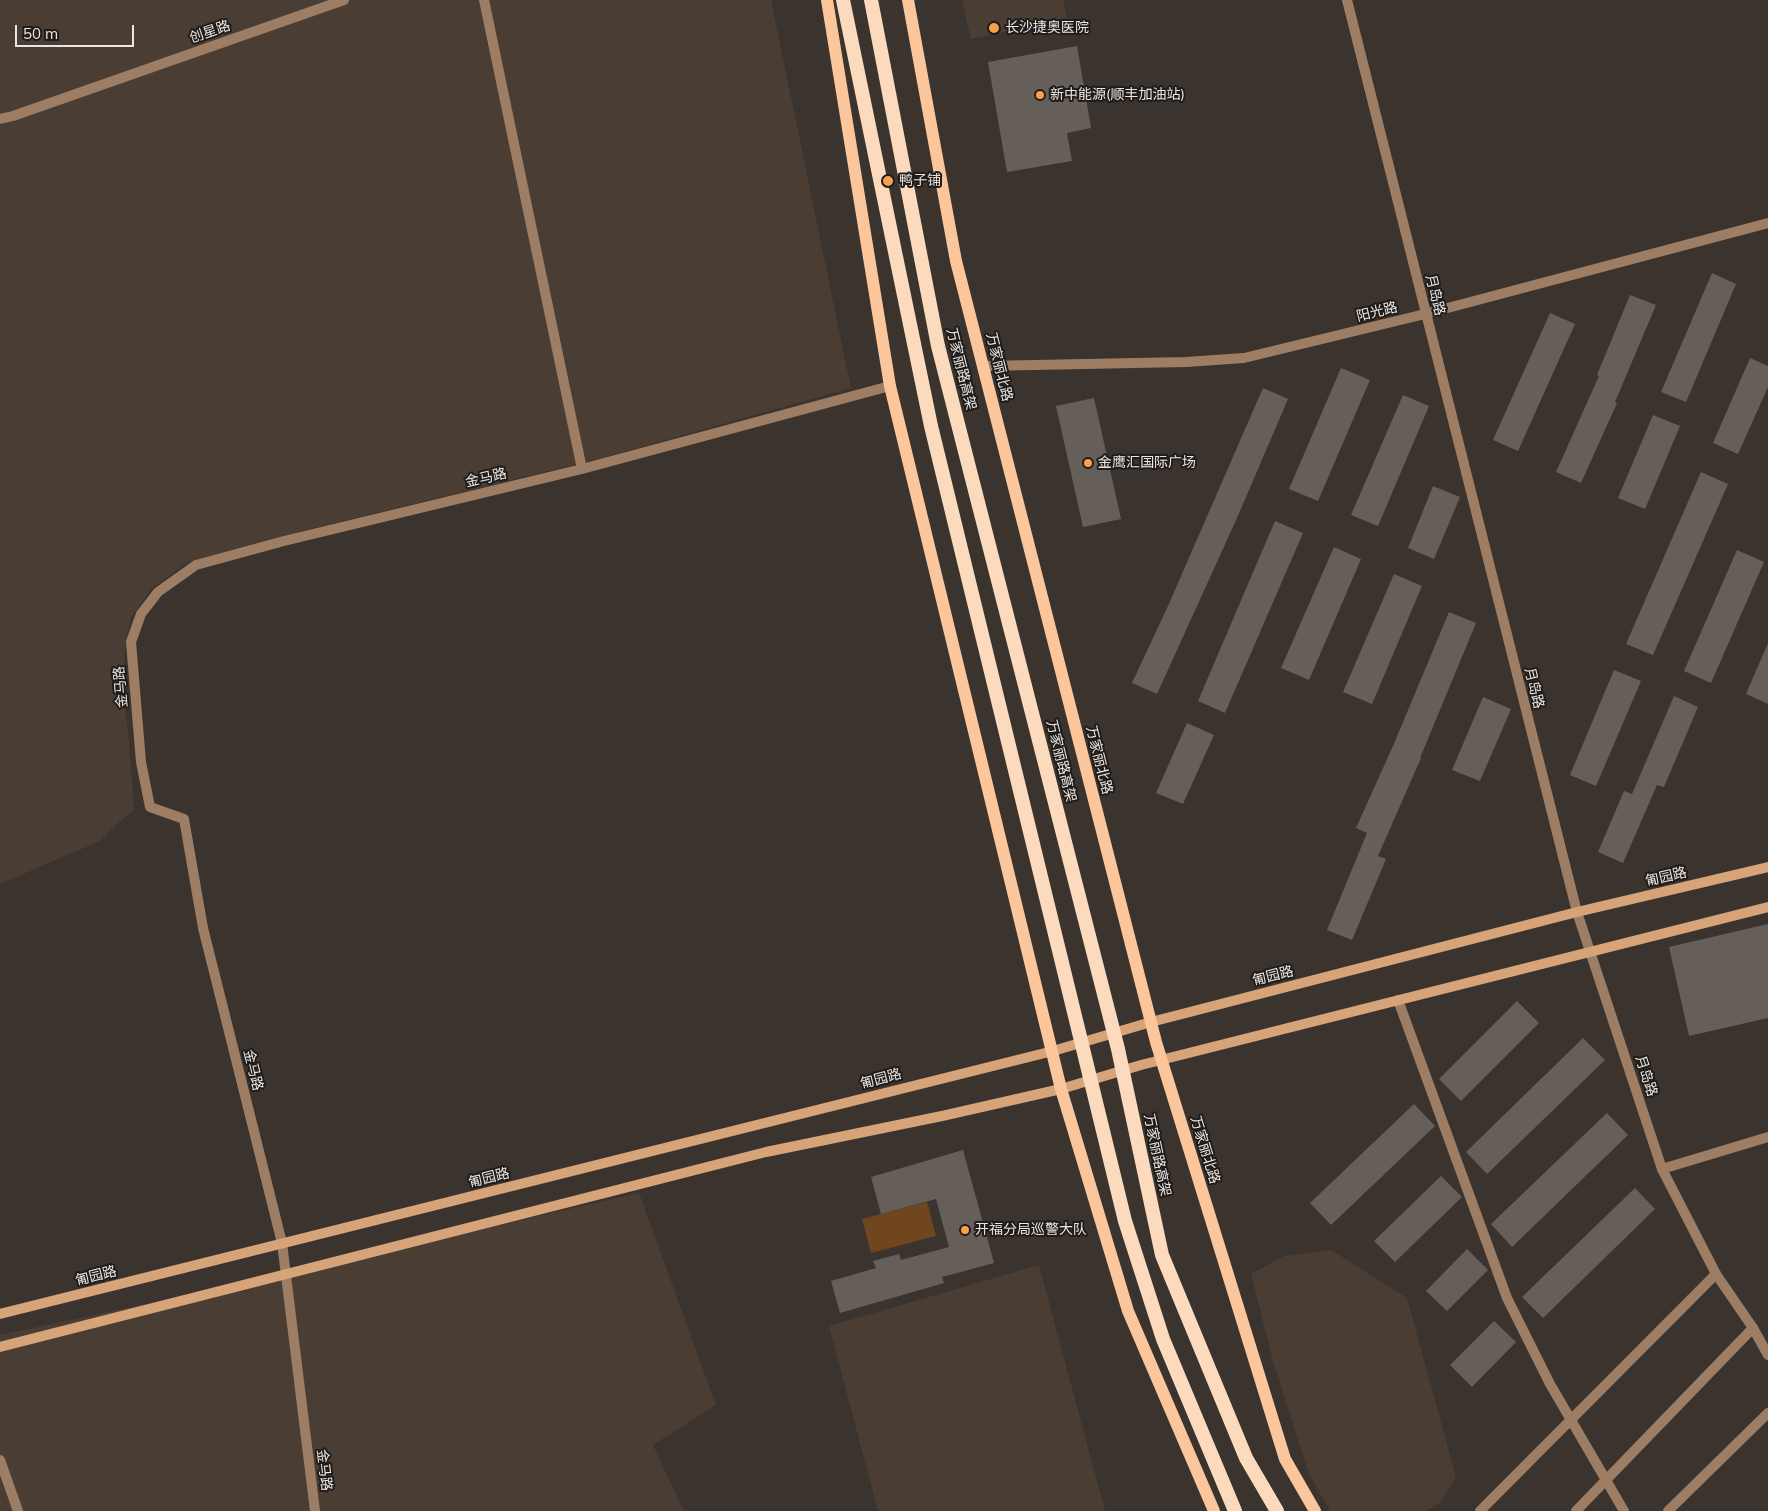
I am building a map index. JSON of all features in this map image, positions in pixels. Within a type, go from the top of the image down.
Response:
[{"type":"highway","points":[[843,0],[931,426],[1125,1221],[1163,1338],[1235,1511]]},
{"type":"highway","name":"万家丽路高架","points":[[871,0],[938,346],[1118,1049],[1162,1255],[1246,1458],[1277,1511]]},
{"type":"main road","points":[[827,0],[890,386],[1061,1089],[1128,1311],[1214,1511]]},
{"type":"main road","name":"万家丽北路","points":[[908,0],[956,261],[1151,1022],[1285,1459],[1315,1511]]},
{"type":"main road","name":"匍园路","points":[[0,1314],[1053,1051],[1151,1022],[1577,912],[1768,867]]},
{"type":"main road","points":[[0,1347],[766,1152],[942,1116],[1061,1089],[1141,1065],[1768,906]]},
{"type":"street","name":"创星路","points":[[0,119],[344,0]]},
{"type":"street","points":[[484,0],[582,469]]},
{"type":"street","name":"月岛路","points":[[1347,0],[1577,912],[1662,1169],[1716,1274],[1753,1328],[1768,1355]]},
{"type":"street","name":"阳光路","points":[[983,366],[1186,362],[1244,358],[1425,314],[1768,223]]},
{"type":"street","name":"金马路","points":[[315,1511],[282,1244],[203,928],[184,819],[150,807],[141,762],[130,642],[141,614],[158,592],[196,566],[284,541],[582,469],[890,386]]},
{"type":"street","points":[[1398,1000],[1507,1298],[1550,1384],[1624,1511]]},
{"type":"street","points":[[1662,1169],[1768,1136]]},
{"type":"street","points":[[1480,1511],[1716,1274]]},
{"type":"street","points":[[1576,1511],[1753,1328]]},
{"type":"street","points":[[1668,1511],[1768,1413]]},
{"type":"street","points":[[0,1460],[18,1511]]},
{"type":"shaded area","points":[[0,0],[771,0],[851,388],[602,458],[310,529],[187,563],[152,588],[131,617],[126,642],[122,683],[129,740],[134,810],[100,841],[0,884]]},
{"type":"shaded area","name":"长沙捷奥医院","points":[[962,0],[1063,0],[1067,18],[971,39]]},
{"type":"shaded area","points":[[639,1193],[716,1405],[653,1445],[684,1511],[0,1511],[0,1335],[286,1274]]},
{"type":"shaded area","points":[[927,1202],[936,1236],[871,1253],[862,1219]]},
{"type":"shaded area","points":[[1331,1250],[1407,1298],[1456,1477],[1440,1503],[1426,1511],[1330,1511],[1309,1474],[1273,1361],[1251,1274],[1284,1256]]},
{"type":"shaded area","points":[[1039,1265],[1105,1511],[878,1511],[829,1326]]},
{"type":"building","name":"新中能源(顺丰加油站)","points":[[1077,46],[1091,128],[1067,133],[1072,161],[1007,172],[988,62]]},
{"type":"building","points":[[1712,273],[1736,284],[1686,402],[1661,392]]},
{"type":"building","points":[[1630,295],[1656,305],[1615,402],[1617,403],[1581,483],[1556,472],[1599,376],[1597,375]]},
{"type":"building","points":[[1550,313],[1575,324],[1518,451],[1493,440]]},
{"type":"building","points":[[1750,358],[1768,366],[1768,387],[1738,454],[1713,443]]},
{"type":"building","points":[[1341,368],[1370,380],[1318,501],[1289,489]]},
{"type":"building","points":[[1263,388],[1288,399],[1237,518],[1157,694],[1132,683],[1168,606]]},
{"type":"building","points":[[1403,395],[1429,406],[1378,526],[1351,515]]},
{"type":"building","name":"金鹰汇国际广场","points":[[1094,398],[1121,519],[1083,527],[1056,406]]},
{"type":"building","points":[[1653,415],[1680,426],[1645,509],[1618,498]]},
{"type":"building","points":[[1701,472],[1728,484],[1653,655],[1626,644]]},
{"type":"building","points":[[1433,486],[1460,497],[1434,559],[1408,548]]},
{"type":"building","points":[[1275,521],[1303,533],[1225,713],[1198,701]]},
{"type":"building","points":[[1334,547],[1361,559],[1309,680],[1281,668]]},
{"type":"building","points":[[1737,550],[1764,562],[1711,683],[1684,671]]},
{"type":"building","points":[[1394,574],[1422,586],[1372,704],[1343,692]]},
{"type":"building","points":[[1449,612],[1476,623],[1421,758],[1378,856],[1386,859],[1352,940],[1327,930],[1367,833],[1356,828],[1393,746]]},
{"type":"building","points":[[1768,643],[1768,704],[1746,694]]},
{"type":"building","points":[[1614,670],[1641,681],[1596,786],[1570,775]]},
{"type":"building","points":[[1674,696],[1698,707],[1664,787],[1657,785],[1623,863],[1598,852],[1624,791],[1632,794]]},
{"type":"building","points":[[1483,697],[1511,709],[1480,781],[1452,770]]},
{"type":"building","points":[[1187,723],[1214,735],[1183,804],[1156,793]]},
{"type":"building","points":[[1768,924],[1768,1018],[1689,1036],[1669,947]]},
{"type":"building","points":[[1517,1001],[1539,1023],[1461,1101],[1439,1079]]},
{"type":"building","points":[[1583,1038],[1605,1060],[1487,1174],[1466,1152]]},
{"type":"building","points":[[1414,1104],[1435,1126],[1331,1225],[1310,1203]]},
{"type":"building","points":[[1607,1113],[1628,1135],[1512,1247],[1491,1224]]},
{"type":"building","name":"开福分局巡警大队","points":[[963,1150],[994,1263],[942,1277],[944,1283],[840,1313],[831,1281],[876,1268],[873,1261],[899,1254],[901,1260],[949,1247],[936,1199],[881,1214],[871,1177]]},
{"type":"building","points":[[1441,1176],[1462,1197],[1395,1262],[1374,1241]]},
{"type":"building","points":[[1635,1188],[1655,1209],[1543,1318],[1522,1297]]},
{"type":"building","points":[[1467,1249],[1488,1270],[1447,1311],[1426,1291]]},
{"type":"building","points":[[1494,1321],[1516,1342],[1472,1387],[1450,1365]]},
{"type":"place","name":"长沙捷奥医院","points":[[994,28]]},
{"type":"place","name":"新中能源(顺丰加油站)","points":[[1040,95]]},
{"type":"place","name":"鸭子铺","points":[[888,181]]},
{"type":"place","name":"金鹰汇国际广场","points":[[1088,463]]},
{"type":"place","name":"开福分局巡警大队","points":[[965,1230]]}]
